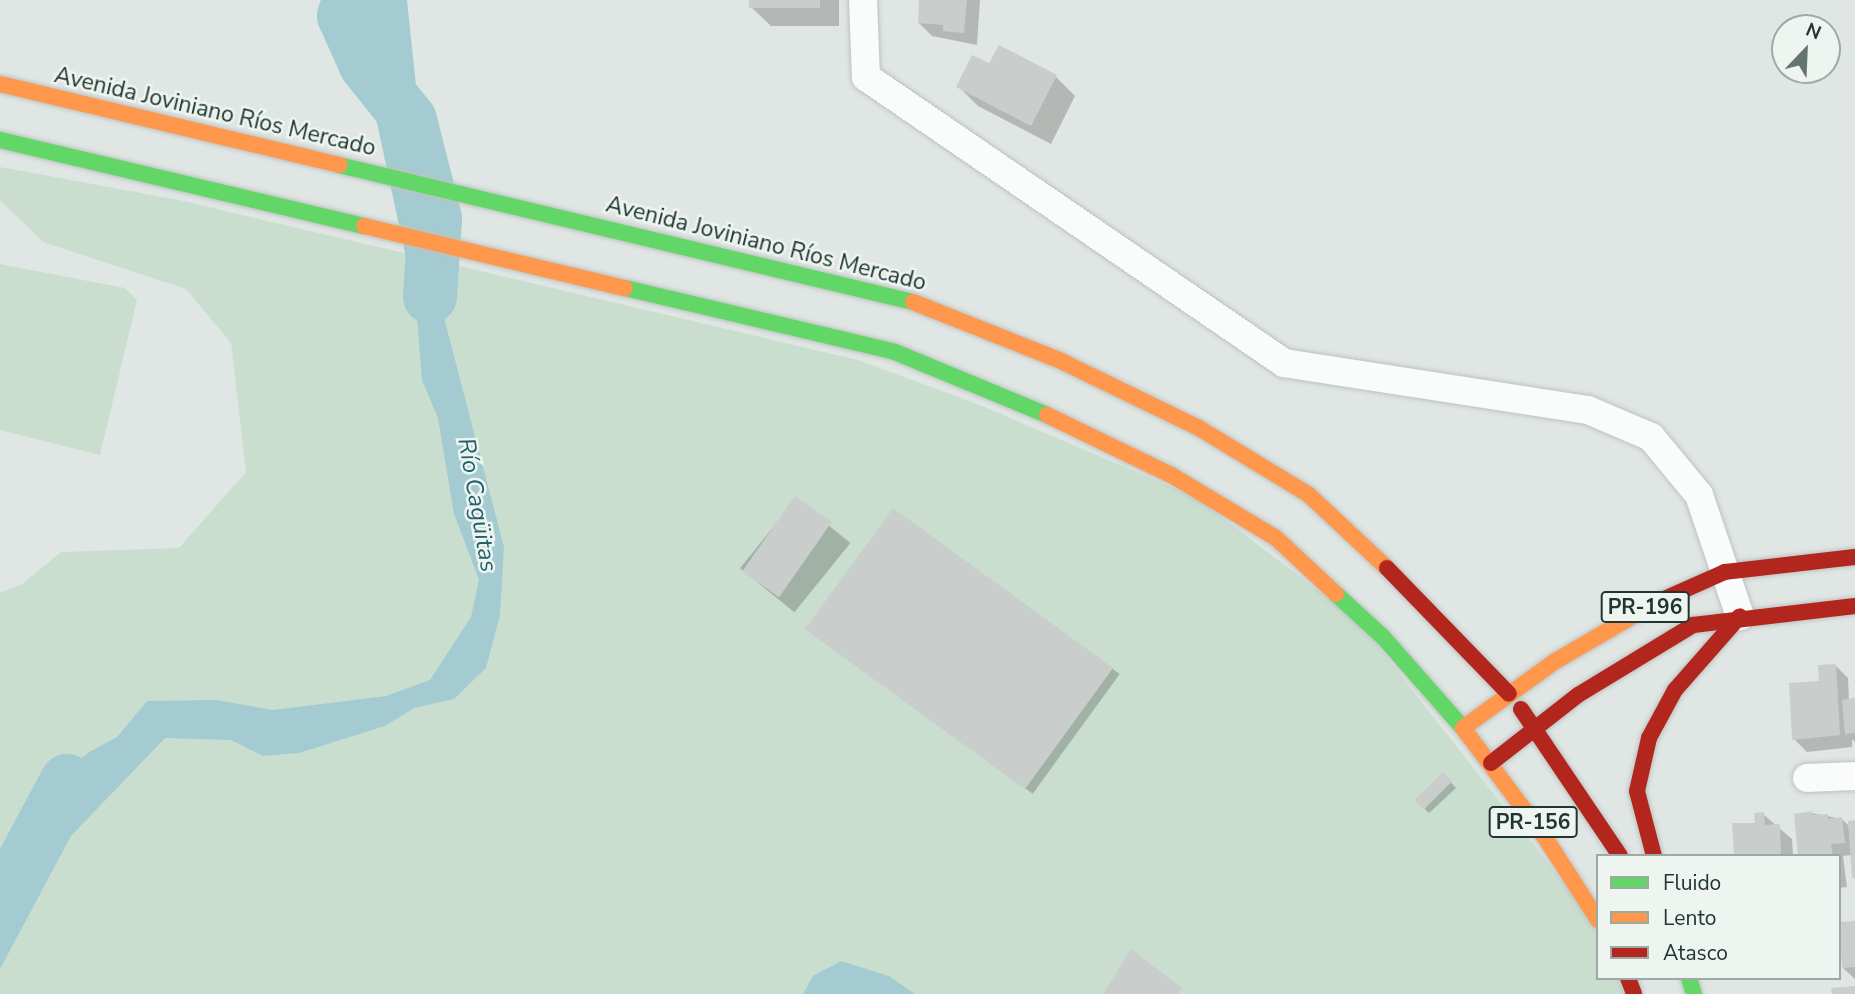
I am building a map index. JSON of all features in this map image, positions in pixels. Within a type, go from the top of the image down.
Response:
[{"type":"main road","name":"Avenida Joviniano Ríos Mercado","points":[[0,84],[582,220],[911,301],[1061,361],[1199,428],[1309,495],[1421,600],[1509,694],[1537,728],[1619,854]]},
{"type":"main road","name":"PR-156","points":[[0,140],[647,291],[895,352],[1039,411],[1173,476],[1276,538],[1382,637],[1491,763],[1596,917]]},
{"type":"main road","name":"PR-196","points":[[1463,728],[1509,694],[1644,607],[1676,590],[1726,572],[1855,557]]},
{"type":"main road","name":"PR-196","points":[[1491,763],[1578,695],[1693,625],[1740,616],[1855,606]]},
{"type":"main road","points":[[1653,854],[1637,791],[1649,738],[1675,690],[1740,616]]},
{"type":"street","points":[[863,0],[866,77],[1284,363],[1588,410],[1651,437],[1699,495],[1740,616]]},
{"type":"street","points":[[1807,778],[1855,776]]},
{"type":"green space","points":[[0,167],[179,200],[858,360],[980,405],[1197,498],[1359,622],[1596,924],[1596,980],[1631,980],[1640,994],[0,994],[0,593],[22,584],[61,552],[179,548],[246,472],[231,343],[186,289],[43,242],[0,200]]},
{"type":"green space","points":[[0,264],[125,288],[137,300],[100,455],[0,430]]},
{"type":"water","points":[[369,0],[407,0],[438,295],[504,547],[500,615],[486,668],[454,699],[414,708],[385,726],[299,753],[263,756],[231,740],[165,738],[71,836],[0,969],[0,902],[17,891],[30,857],[33,811],[49,786],[89,752],[117,737],[147,701],[216,700],[273,710],[386,696],[430,680],[471,617],[479,580],[454,514],[438,418],[422,380],[416,304],[374,109]]},
{"type":"water","points":[[841,961],[889,976],[915,994],[803,994],[813,976]]},
{"type":"building","points":[[749,0],[820,0],[820,8],[749,8]]},
{"type":"building","points":[[919,0],[967,0],[964,33],[943,31],[943,25],[918,23]]},
{"type":"building","points":[[999,45],[1057,75],[1031,126],[956,87],[972,55],[989,63]]},
{"type":"building","points":[[795,496],[832,522],[779,597],[742,571]]},
{"type":"building","points":[[893,508],[1113,668],[1025,789],[805,629]]},
{"type":"building","points":[[1836,664],[1840,735],[1792,740],[1789,683],[1819,681],[1818,665]]},
{"type":"building","points":[[1855,698],[1855,733],[1845,734],[1842,700]]},
{"type":"building","points":[[1443,772],[1452,781],[1424,809],[1415,800]]},
{"type":"building","points":[[1812,811],[1812,815],[1828,814],[1828,819],[1842,817],[1845,843],[1831,844],[1833,854],[1798,854],[1794,814]]},
{"type":"building","points":[[1764,812],[1765,825],[1780,824],[1781,854],[1734,854],[1732,823],[1755,823],[1754,813]]},
{"type":"building","points":[[1855,820],[1855,878],[1852,878],[1848,821]]},
{"type":"building","points":[[1855,921],[1855,967],[1842,968],[1841,922]]},
{"type":"building","points":[[1131,949],[1182,988],[1178,994],[1103,994]]},
{"type":"building","points":[[1855,986],[1855,994],[1832,994],[1831,988]]},
{"type":"waterway","name":"Río Cagüitas","points":[[349,0],[344,16],[366,65],[410,120],[435,219],[430,297]]},
{"type":"waterway","name":"Río Cagüitas","points":[[0,906],[67,781]]},
{"type":"traffic: fast","points":[[0,140],[364,226]]},
{"type":"traffic: fast","points":[[339,165],[913,302]]},
{"type":"traffic: fast","points":[[625,288],[895,352],[1047,415]]},
{"type":"traffic: fast","points":[[1336,594],[1383,637],[1463,728]]},
{"type":"traffic: fast","points":[[1690,980],[1694,994]]},
{"type":"traffic: slow","points":[[0,84],[339,165]]},
{"type":"traffic: slow","points":[[364,226],[625,288]]},
{"type":"traffic: slow","points":[[913,302],[1061,361],[1199,428],[1309,495],[1387,568]]},
{"type":"traffic: slow","points":[[1047,415],[1173,476],[1276,538],[1336,594]]},
{"type":"traffic: slow","points":[[1596,917],[1544,836],[1463,728],[1554,662],[1655,603]]},
{"type":"traffic: jam","points":[[1655,603],[1725,572],[1855,557]]},
{"type":"traffic: jam","points":[[1387,568],[1509,694]]},
{"type":"traffic: jam","points":[[1491,763],[1578,695],[1693,625],[1855,606]]},
{"type":"traffic: jam","points":[[1653,854],[1637,791],[1649,738],[1675,690],[1740,616]]},
{"type":"traffic: jam","points":[[1521,709],[1619,854]]},
{"type":"traffic: jam","points":[[1629,980],[1634,994]]}]
